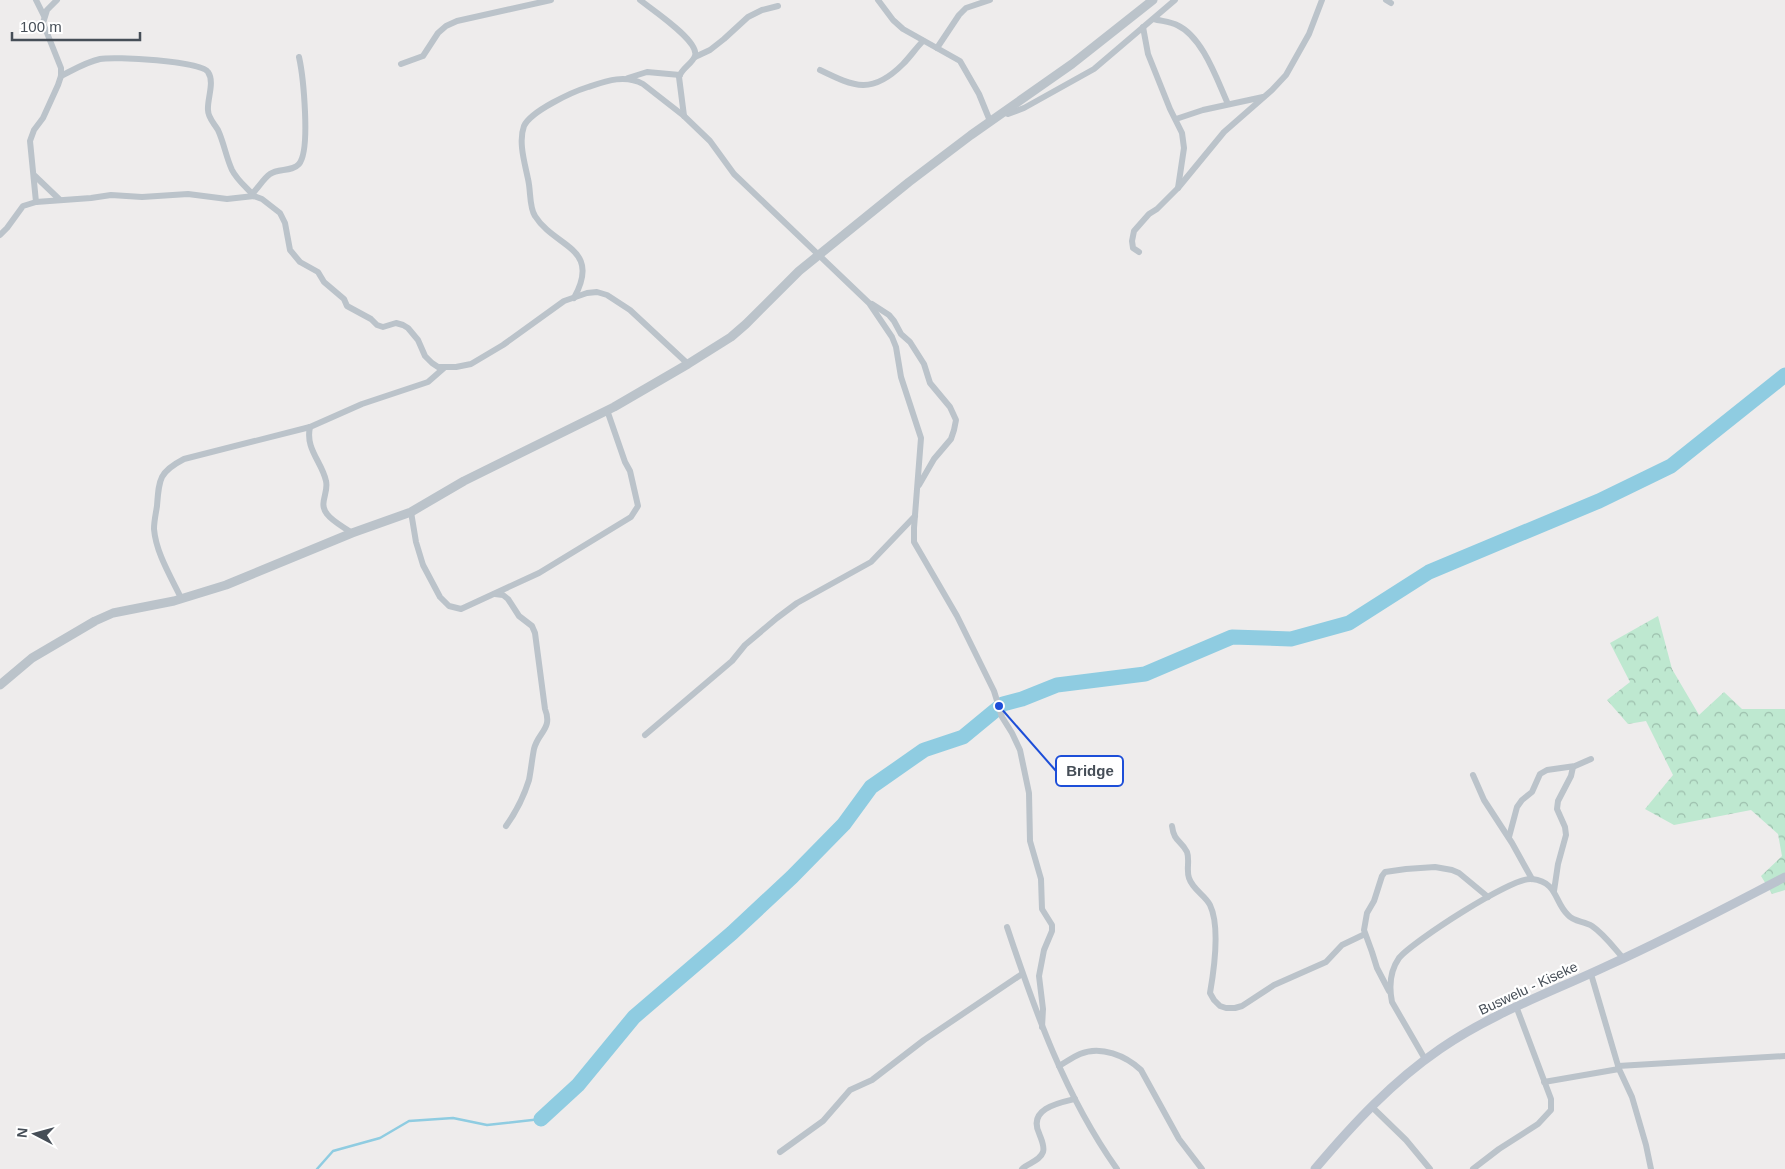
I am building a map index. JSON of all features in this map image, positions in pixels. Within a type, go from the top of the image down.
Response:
[{"type":"main road","name":"Buswelu - Kiseke","points":[[1315,1169],[1371,1106],[1425,1059],[1456,1038],[1516,1006],[1624,959],[1785,877]]},
{"type":"street","points":[[36,0],[44,16]]},
{"type":"street","points":[[36,202],[35,176],[30,141],[34,130],[43,118],[61,76],[61,68],[43,23],[47,10],[57,0]]},
{"type":"street","points":[[401,64],[423,56],[438,33],[446,26],[457,21],[551,0]]},
{"type":"street","points":[[641,0],[691,41],[696,49],[695,57]]},
{"type":"street","points":[[878,0],[893,20],[923,41],[952,56],[964,66],[979,94],[990,121]]},
{"type":"street","points":[[966,8],[970,0]]},
{"type":"street","points":[[937,48],[959,14],[966,8],[990,0]]},
{"type":"street","points":[[0,685],[32,658],[95,621],[113,613],[174,601],[226,584],[352,533],[411,512],[464,481],[607,410],[688,364],[731,337],[789,280],[908,182],[1002,112],[1072,64],[1152,0]]},
{"type":"street","points":[[1002,112],[1008,114],[1024,108],[1094,69],[1175,0]]},
{"type":"street","points":[[1138,252],[1133,248],[1134,231],[1149,214],[1157,209],[1178,188],[1224,132],[1286,75],[1309,34],[1322,0]]},
{"type":"street","points":[[684,116],[680,75],[695,57],[710,50],[748,18],[762,10],[778,6]]},
{"type":"street","points":[[1154,19],[1177,25],[1193,37],[1207,59],[1228,104]]},
{"type":"street","points":[[1143,27],[1148,54],[1170,109],[1182,133],[1184,148],[1178,188]]},
{"type":"street","points":[[820,70],[854,85],[864,86],[873,84],[886,78],[900,67],[923,41]]},
{"type":"street","points":[[0,234],[7,228],[23,206],[36,202],[111,195],[142,197],[188,194],[227,199],[253,195],[269,175],[292,168],[301,161],[306,119],[302,69],[299,57]]},
{"type":"street","points":[[61,76],[102,58],[183,63],[204,68],[208,71],[211,79],[208,104],[209,116],[217,130],[232,170],[253,195],[262,199],[280,213],[285,223],[290,250],[295,257],[318,272],[330,288],[344,299],[347,306],[371,319],[377,326],[396,323],[403,325],[418,340],[426,356],[438,367],[444,368],[471,364],[486,357],[564,300],[597,292],[607,294],[630,310],[688,364]]},
{"type":"street","points":[[574,298],[581,285],[583,275],[581,262],[575,252],[542,226],[534,214],[523,153],[524,127],[530,118],[562,97],[603,82],[628,78],[647,72],[680,75]]},
{"type":"street","points":[[628,78],[643,84],[684,116],[710,141],[734,174],[807,246],[820,254],[842,279],[869,303],[889,315],[901,334],[910,342],[924,364],[930,383],[950,407],[956,420],[951,439],[934,459],[916,490]]},
{"type":"street","points":[[1176,119],[1203,110],[1265,96]]},
{"type":"street","points":[[35,176],[59,199]]},
{"type":"street","points":[[869,303],[896,346],[901,377],[921,438],[914,542],[957,616],[994,691],[1002,717],[1020,750],[1026,774],[1029,793],[1030,841],[1042,879],[1042,909],[1052,925],[1052,931],[1044,950],[1039,976],[1043,1009],[1042,1027]]},
{"type":"street","points":[[181,598],[159,551],[154,529],[158,486],[162,476],[171,466],[184,459],[310,427],[362,404],[428,382],[444,368]]},
{"type":"street","points":[[411,512],[416,542],[423,565],[440,597],[449,606],[461,609],[539,573],[635,513],[638,502],[630,471],[625,462],[607,410]]},
{"type":"street","points":[[310,427],[308,438],[327,483],[323,504],[326,514],[352,533]]},
{"type":"street","points":[[645,735],[732,661],[745,646],[797,603],[871,562],[915,516]]},
{"type":"street","points":[[495,594],[503,595],[508,599],[519,616],[532,626],[535,632],[547,716],[547,725],[534,747],[528,780],[522,798],[506,826]]},
{"type":"street","points":[[1509,837],[1518,807],[1522,800],[1532,792],[1540,774],[1547,770],[1573,767],[1591,759]]},
{"type":"street","points":[[1554,891],[1558,864],[1566,835],[1558,809],[1558,801],[1571,776],[1573,767]]},
{"type":"street","points":[[1473,775],[1484,800],[1509,837],[1532,879]]},
{"type":"street","points":[[1172,826],[1176,840],[1187,852],[1189,878],[1192,885],[1209,903],[1213,913],[1215,929],[1210,992],[1220,1006],[1235,1008],[1242,1006],[1274,985],[1326,962],[1342,945],[1365,934]]},
{"type":"street","points":[[1390,992],[1377,968],[1365,934],[1364,923],[1382,876],[1390,870],[1435,867],[1452,870],[1459,873],[1488,897]]},
{"type":"street","points":[[1425,1059],[1396,1012],[1392,1002],[1390,978],[1398,960],[1408,948],[1469,907],[1521,880],[1532,879],[1551,887],[1566,914],[1594,928],[1624,959]]},
{"type":"street","points":[[1007,928],[1032,1003],[1059,1066],[1100,1145],[1116,1169]]},
{"type":"street","points":[[780,1152],[823,1121],[850,1090],[872,1080],[924,1040],[1022,974]]},
{"type":"street","points":[[1590,974],[1619,1068],[1632,1097],[1651,1169]]},
{"type":"street","points":[[1472,1169],[1538,1124],[1551,1110],[1550,1099],[1516,1006]]},
{"type":"street","points":[[1059,1066],[1080,1054],[1088,1052],[1110,1051],[1133,1062],[1141,1070],[1179,1139],[1202,1169]]},
{"type":"street","points":[[1544,1082],[1619,1068],[1785,1056]]},
{"type":"street","points":[[1022,1169],[1040,1157],[1043,1152],[1043,1143],[1037,1130],[1037,1118],[1052,1105],[1075,1099]]},
{"type":"street","points":[[1371,1106],[1406,1140],[1430,1169]]},
{"type":"green space","points":[[1658,616],[1672,669],[1699,715],[1724,692],[1742,709],[1785,709],[1785,890],[1772,894],[1761,876],[1782,856],[1778,834],[1751,810],[1674,825],[1645,809],[1673,775],[1646,721],[1628,724],[1607,700],[1630,682],[1610,643]]},
{"type":"waterway","points":[[541,1119],[578,1085],[634,1017],[732,933],[792,877],[844,824],[871,787],[924,750],[963,737],[1003,704],[1022,699],[1057,685],[1145,674],[1232,637],[1291,639],[1349,623],[1429,572],[1599,501],[1671,466],[1785,375]]},
{"type":"waterway","points":[[317,1169],[333,1151],[380,1138],[409,1121],[453,1118],[487,1125],[541,1119]]},
{"type":"place","name":"Bridge","points":[[999,706]]}]
